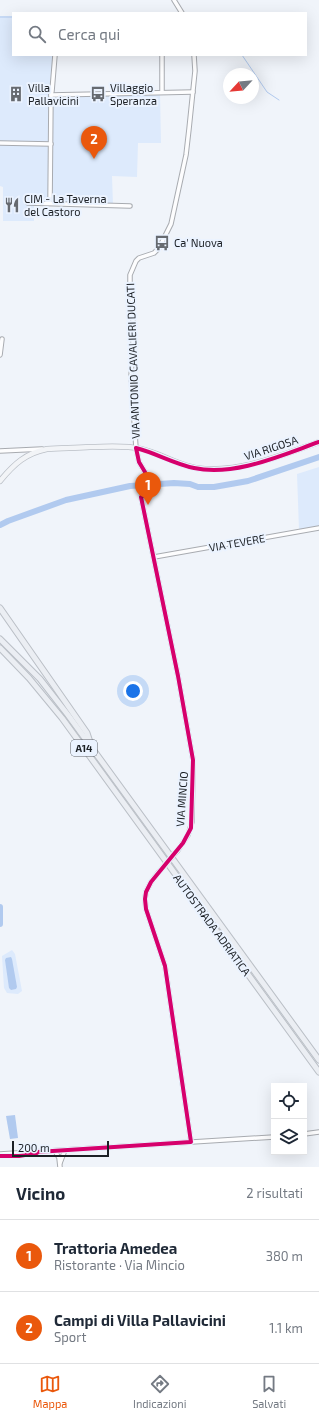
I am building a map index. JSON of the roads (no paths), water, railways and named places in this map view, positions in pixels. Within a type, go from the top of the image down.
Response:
[{"type":"highway","points":[[0,608],[86,733],[92,748]]},
{"type":"highway","name":"AUTOSTRADA ADRIATICA","points":[[0,639],[40,679],[319,1060]]},
{"type":"highway","name":"AUTOSTRADA ADRIATICA","points":[[0,648],[29,678],[58,712],[319,1072]]},
{"type":"main road","name":"VIA RIGOSA","points":[[0,481],[17,462],[24,457],[47,448],[119,446],[136,448],[192,468],[216,469],[253,465],[319,442]]},
{"type":"street","points":[[174,0],[181,12]]},
{"type":"street","points":[[50,204],[51,95],[55,56]]},
{"type":"street","points":[[162,56],[162,92]]},
{"type":"street","name":"VIA ANTONIO CAVALIERI DUCATI","points":[[136,448],[131,377],[133,307],[130,275],[136,261],[139,258],[154,253],[159,248],[171,224],[186,155],[195,70],[194,56]]},
{"type":"street","points":[[51,95],[193,92]]},
{"type":"street","points":[[0,143],[51,144]]},
{"type":"street","points":[[28,203],[130,206]]},
{"type":"street","points":[[0,355],[2,339]]},
{"type":"street","points":[[0,451],[47,448]]},
{"type":"street","name":"VIA MINCIO","points":[[136,448],[139,462],[144,469],[147,493],[141,497],[178,676],[193,760],[192,822],[188,835],[178,850],[151,882],[146,892],[145,899],[146,909],[165,966],[191,1142]]},
{"type":"street","name":"VIA TEVERE","points":[[154,557],[319,528]]},
{"type":"street","points":[[307,1134],[319,1132]]},
{"type":"street","points":[[0,1154],[271,1137]]},
{"type":"street","points":[[60,1165],[62,1155],[65,1150]]},
{"type":"street","points":[[55,1151],[60,1165]]},
{"type":"water","points":[[11,957],[17,987],[16,989],[11,990],[9,988],[5,960],[6,958]]},
{"type":"water","points":[[15,1115],[18,1138],[10,1139],[6,1116]]},
{"type":"waterway","points":[[0,17],[12,17]]},
{"type":"waterway","points":[[243,56],[267,92],[279,100]]},
{"type":"waterway","points":[[0,525],[66,500],[130,486],[174,483],[190,484],[198,487],[214,487],[248,481],[319,457]]},
{"type":"waterway","points":[[0,907],[0,924]]},
{"type":"place","name":"Villa Pallavicini","points":[[16,94]]},
{"type":"place","name":"Villaggio Speranza","points":[[98,94]]},
{"type":"place","name":"Campi di Villa Pallavicini","points":[[94,159]]},
{"type":"place","name":"CIM - La Taverna del Castoro","points":[[12,205]]},
{"type":"place","name":"Ca' Nuova","points":[[162,243]]},
{"type":"place","name":"Trattoria Amedea","points":[[148,505]]}]
